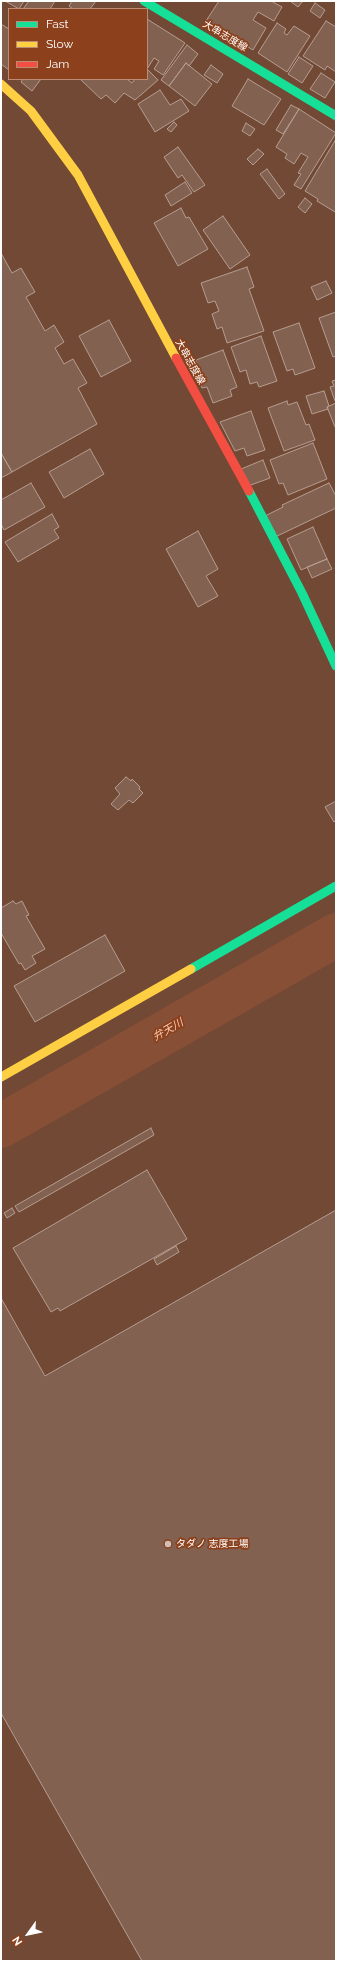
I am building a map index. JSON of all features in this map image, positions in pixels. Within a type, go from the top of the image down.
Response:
[{"type":"main road","name":"大串志度線","points":[[144,1],[336,116]]},
{"type":"main road","name":"大串志度線","points":[[1,84],[31,111],[78,175],[152,315],[250,492],[302,593],[336,666]]},
{"type":"main road","points":[[1,1076],[336,886]]},
{"type":"building","points":[[5,1],[24,1],[20,8]]},
{"type":"building","points":[[29,1],[55,1],[51,8],[24,8]]},
{"type":"building","points":[[72,1],[96,1],[91,8],[72,8],[69,6]]},
{"type":"building","points":[[219,1],[271,1],[282,7],[274,21],[258,12],[253,20],[266,28],[253,50],[206,21]]},
{"type":"building","points":[[290,1],[303,1],[298,7]]},
{"type":"building","points":[[315,3],[325,10],[320,18],[310,11]]},
{"type":"building","points":[[148,20],[185,43],[163,75],[154,69],[159,61],[154,58],[148,67]]},
{"type":"building","points":[[326,21],[336,27],[336,72],[327,66],[325,70],[303,56]]},
{"type":"building","points":[[277,23],[286,29],[284,33],[287,35],[294,26],[310,36],[287,72],[258,53]]},
{"type":"building","points":[[1,24],[8,28],[8,69],[1,64]]},
{"type":"building","points":[[187,45],[198,54],[189,66],[186,63],[169,86],[161,80]]},
{"type":"building","points":[[299,57],[313,66],[302,83],[288,74]]},
{"type":"building","points":[[186,63],[212,84],[195,106],[169,86]]},
{"type":"building","points":[[211,65],[223,74],[217,83],[204,75]]},
{"type":"building","points":[[148,70],[158,80],[135,100],[124,93],[115,103],[106,95],[101,99],[81,80],[128,80],[132,83],[134,80],[148,80]]},
{"type":"building","points":[[321,73],[335,82],[325,98],[310,89]]},
{"type":"building","points":[[248,79],[281,99],[264,125],[232,106]]},
{"type":"building","points":[[22,80],[40,80],[32,91],[21,82]]},
{"type":"building","points":[[160,90],[170,105],[181,99],[189,111],[155,132],[138,104]]},
{"type":"building","points":[[291,105],[299,109],[283,134],[276,130]]},
{"type":"building","points":[[299,109],[336,133],[301,189],[294,185],[301,174],[298,173],[308,157],[301,153],[294,164],[285,158],[287,154],[276,147]]},
{"type":"building","points":[[174,122],[177,125],[171,132],[167,129]]},
{"type":"building","points":[[246,123],[255,129],[250,136],[242,131]]},
{"type":"building","points":[[336,139],[335,212],[317,201],[318,199],[305,191]]},
{"type":"building","points":[[178,147],[205,185],[194,192],[182,175],[178,178],[164,157]]},
{"type":"building","points":[[258,149],[264,154],[253,165],[247,159]]},
{"type":"building","points":[[267,169],[285,194],[279,199],[260,174]]},
{"type":"building","points":[[185,182],[192,193],[171,206],[165,195]]},
{"type":"building","points":[[305,198],[312,204],[305,213],[298,207]]},
{"type":"building","points":[[181,208],[186,218],[189,217],[208,249],[178,266],[154,223]]},
{"type":"building","points":[[223,216],[250,255],[230,269],[203,230]]},
{"type":"building","points":[[1,253],[12,273],[21,268],[35,292],[26,297],[45,331],[54,325],[64,342],[55,348],[64,364],[73,359],[87,383],[78,388],[97,424],[12,472],[1,453]]},
{"type":"building","points":[[247,267],[254,287],[249,289],[264,331],[227,343],[222,327],[217,329],[212,314],[219,311],[215,301],[208,303],[201,283]]},
{"type":"building","points":[[326,281],[332,293],[317,300],[311,287]]},
{"type":"building","points":[[336,312],[336,356],[333,357],[319,318]]},
{"type":"building","points":[[109,320],[131,361],[101,377],[79,336]]},
{"type":"building","points":[[299,323],[315,368],[295,375],[293,369],[287,371],[273,332]]},
{"type":"building","points":[[261,336],[277,381],[259,387],[257,382],[250,384],[246,370],[240,372],[231,347]]},
{"type":"building","points":[[223,350],[237,387],[230,390],[232,396],[213,403],[207,387],[202,388],[190,366],[197,363],[196,360]]},
{"type":"building","points":[[336,380],[335,401],[330,387],[334,386],[332,381]]},
{"type":"building","points":[[324,391],[329,406],[327,407],[328,409],[312,414],[306,396]]},
{"type":"building","points":[[287,401],[288,405],[297,402],[306,425],[309,424],[315,440],[284,451],[268,408]]},
{"type":"building","points":[[336,403],[336,427],[335,427],[327,407]]},
{"type":"building","points":[[251,411],[265,450],[247,456],[244,448],[235,451],[220,422]]},
{"type":"building","points":[[313,443],[327,479],[288,495],[283,483],[279,484],[270,460]]},
{"type":"building","points":[[90,449],[104,474],[64,498],[49,472]]},
{"type":"building","points":[[1,453],[12,472],[1,478]]},
{"type":"building","points":[[263,460],[270,478],[248,486],[241,469]]},
{"type":"building","points":[[31,483],[45,507],[4,530],[1,524],[1,500]]},
{"type":"building","points":[[329,483],[336,496],[336,508],[275,537],[265,516],[283,507],[282,505]]},
{"type":"building","points":[[52,514],[59,527],[54,530],[59,538],[18,562],[5,542]]},
{"type":"building","points":[[313,527],[327,559],[301,570],[287,539]]},
{"type":"building","points":[[198,531],[218,569],[206,576],[218,596],[198,607],[166,549]]},
{"type":"building","points":[[327,559],[332,569],[312,578],[307,567]]},
{"type":"building","points":[[126,777],[131,781],[132,779],[140,787],[139,789],[143,793],[133,803],[129,800],[118,810],[111,804],[120,794],[115,788]]},
{"type":"building","points":[[336,801],[336,820],[334,822],[325,807]]},
{"type":"building","points":[[13,901],[16,904],[22,901],[29,915],[26,916],[45,949],[32,956],[36,963],[25,970],[21,963],[19,964],[1,933],[1,908]]},
{"type":"building","points":[[105,935],[125,971],[35,1022],[14,986]]},
{"type":"building","points":[[151,1128],[154,1135],[19,1212],[15,1206]]},
{"type":"building","points":[[147,1170],[187,1239],[60,1311],[58,1308],[51,1312],[13,1248]]},
{"type":"building","points":[[12,1208],[15,1213],[7,1218],[4,1213]]},
{"type":"building","name":"タダノ 志度工場","points":[[336,1210],[336,1961],[142,1961],[1,1713],[1,1298],[45,1376]]},
{"type":"building","points":[[176,1246],[179,1252],[157,1265],[154,1259]]},
{"type":"waterway","name":"弁天川","points":[[1,1126],[336,935]]},
{"type":"traffic: fast","points":[[144,1],[336,116]]},
{"type":"traffic: fast","points":[[249,491],[302,593],[336,666]]},
{"type":"traffic: fast","points":[[191,969],[336,886]]},
{"type":"traffic: slow","points":[[1,84],[31,111],[78,175],[176,358]]},
{"type":"traffic: slow","points":[[1,1077],[191,969]]},
{"type":"traffic: jam","points":[[176,358],[249,491]]},
{"type":"place","name":"タダノ 志度工場","points":[[168,1544]]}]
